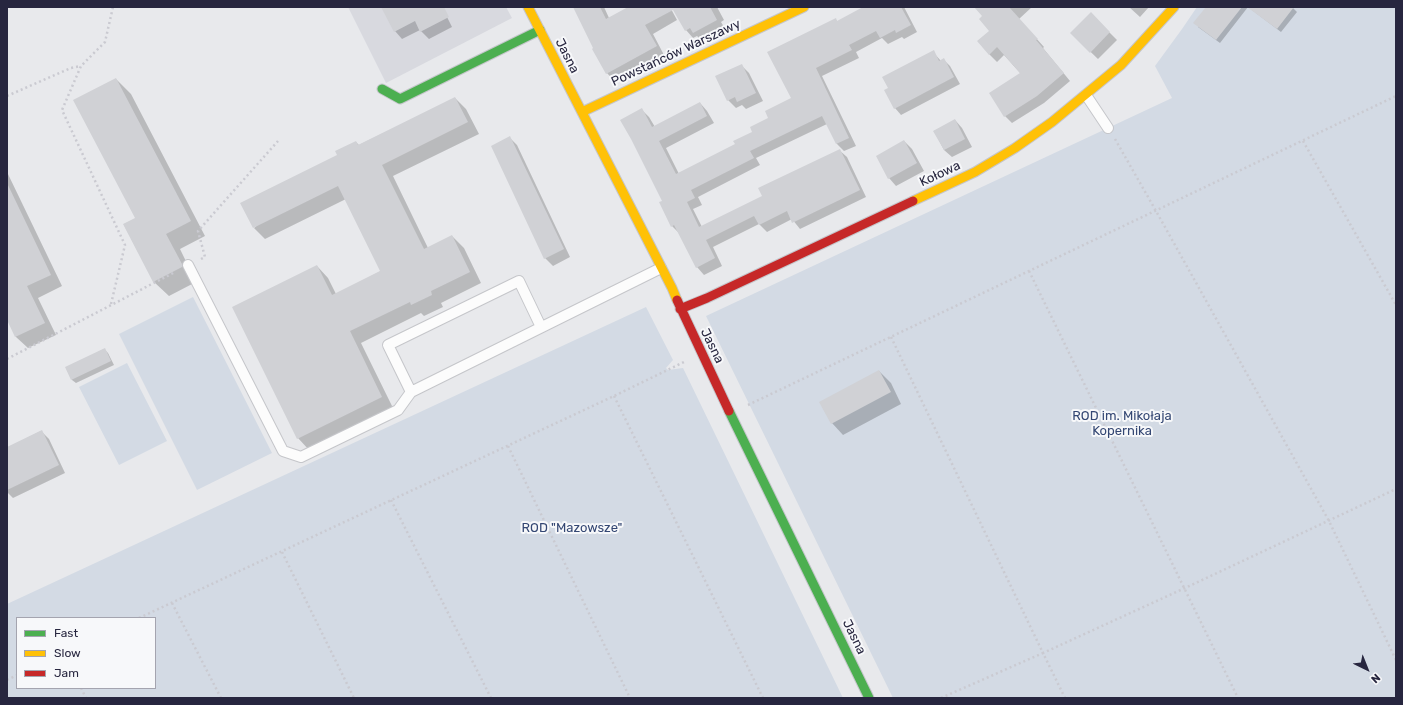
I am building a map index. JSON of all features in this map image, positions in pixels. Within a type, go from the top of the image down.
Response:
[{"type":"street","name":"Jasna","points":[[528,7],[672,288],[680,309],[869,698]]},
{"type":"street","name":"Kołowa","points":[[680,309],[707,298],[975,172],[1015,148],[1052,122],[1121,65],[1174,7]]},
{"type":"street","name":"Powstańców Warszawy","points":[[582,112],[801,8]]},
{"type":"street","points":[[382,89],[400,99],[540,30]]},
{"type":"lane","points":[[1086,95],[1108,128]]},
{"type":"lane","points":[[188,265],[283,451],[301,457],[398,410],[411,392],[661,268]]},
{"type":"lane","points":[[411,392],[388,344],[519,281],[541,327]]},
{"type":"path","points":[[111,304],[125,245],[62,110],[81,66],[105,42],[113,7]]},
{"type":"path","points":[[7,96],[71,68],[81,66]]},
{"type":"path","points":[[749,404],[1396,96]]},
{"type":"path","points":[[1108,128],[1156,210],[1329,521],[1396,660]]},
{"type":"path","points":[[1303,140],[1396,305]]},
{"type":"path","points":[[7,359],[111,304],[205,257],[198,231],[278,141]]},
{"type":"path","points":[[1029,271],[1238,698]]},
{"type":"path","points":[[891,337],[1065,698]]},
{"type":"path","points":[[141,617],[667,370]]},
{"type":"path","points":[[614,396],[764,698]]},
{"type":"path","points":[[508,446],[630,698]]},
{"type":"path","points":[[941,698],[1185,588],[1396,489]]},
{"type":"path","points":[[391,500],[491,698]]},
{"type":"path","points":[[282,552],[354,698]]},
{"type":"path","points":[[172,603],[221,698]]},
{"type":"path","points":[[7,680],[16,676]]},
{"type":"path","points":[[82,689],[86,698]]},
{"type":"shaded area","points":[[348,7],[506,7],[512,18],[386,83]]},
{"type":"green space","name":"ROD im. Mikołaja Kopernika","points":[[1197,7],[1396,7],[1396,698],[893,698],[706,316],[1172,98],[1155,66]]},
{"type":"green space","points":[[193,297],[272,453],[197,490],[119,334]]},
{"type":"green space","name":"ROD \"Mazowsze\"","points":[[646,307],[673,360],[666,368],[668,370],[683,368],[843,698],[7,698],[7,604]]},
{"type":"green space","points":[[127,363],[167,441],[119,465],[79,387]]},
{"type":"building","points":[[381,7],[444,7],[449,17],[420,32],[415,21],[394,32]]},
{"type":"building","points":[[573,7],[600,7],[606,19],[628,7],[710,7],[717,20],[693,33],[690,28],[685,31],[673,10],[645,25],[657,46],[606,74],[592,49],[593,48]]},
{"type":"building","points":[[863,7],[901,7],[911,25],[896,33],[895,30],[880,38],[876,31],[849,45],[852,50],[816,68],[849,138],[836,144],[822,116],[750,151],[754,158],[691,190],[695,198],[687,202],[699,227],[762,196],[758,188],[840,149],[860,190],[792,223],[787,211],[759,225],[754,216],[706,240],[715,258],[696,268],[674,225],[671,227],[659,202],[662,201],[620,120],[642,108],[652,127],[700,102],[707,116],[659,141],[676,174],[735,144],[733,141],[752,132],[750,127],[768,118],[765,111],[791,98],[767,52],[836,18],[837,21]]},
{"type":"building","points":[[974,7],[1009,7],[1038,39],[1036,40],[1064,73],[1037,96],[1004,117],[989,93],[1020,73],[997,47],[989,55],[977,41],[989,31],[979,19],[982,16]]},
{"type":"building","points":[[1206,7],[1242,7],[1216,40],[1193,23]]},
{"type":"building","points":[[1247,7],[1294,7],[1277,29]]},
{"type":"building","points":[[1091,12],[1110,32],[1090,53],[1070,33]]},
{"type":"building","points":[[934,50],[939,61],[944,58],[954,77],[894,109],[884,90],[888,88],[882,77]]},
{"type":"building","points":[[742,64],[756,93],[737,102],[735,97],[727,101],[715,76]]},
{"type":"building","points":[[116,78],[191,221],[166,234],[182,264],[182,267],[153,282],[123,224],[135,218],[73,100]]},
{"type":"building","points":[[455,97],[468,122],[382,165],[424,249],[452,235],[470,272],[431,291],[432,295],[411,305],[410,302],[350,331],[382,397],[297,439],[232,307],[317,265],[332,295],[380,271],[338,186],[253,228],[240,203],[337,155],[335,151],[356,141],[358,145]]},
{"type":"building","points":[[955,119],[965,139],[944,150],[933,131]]},
{"type":"building","points":[[510,136],[564,249],[544,259],[491,146]]},
{"type":"building","points":[[904,140],[917,163],[888,179],[876,156]]},
{"type":"building","points":[[7,183],[51,275],[27,286],[45,323],[15,337],[7,320]]},
{"type":"building","points":[[105,348],[111,361],[71,380],[65,367]]},
{"type":"building","points":[[879,370],[891,392],[831,424],[819,402]]},
{"type":"building","points":[[42,430],[59,465],[7,490],[7,447]]},
{"type":"traffic: fast","points":[[382,89],[400,99],[540,30]]},
{"type":"traffic: fast","points":[[729,411],[869,698]]},
{"type":"traffic: slow","points":[[528,7],[677,300]]},
{"type":"traffic: slow","points":[[582,112],[804,7]]},
{"type":"traffic: slow","points":[[913,201],[975,172],[1015,148],[1052,122],[1121,65],[1174,7]]},
{"type":"traffic: jam","points":[[680,309],[707,298],[913,201]]},
{"type":"traffic: jam","points":[[677,300],[729,411]]}]
